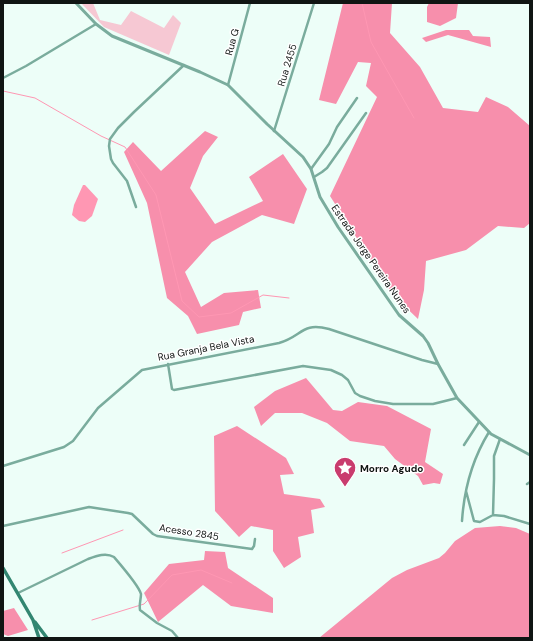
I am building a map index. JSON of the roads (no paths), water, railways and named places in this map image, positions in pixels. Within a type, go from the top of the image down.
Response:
[{"type":"main road","points":[[3,568],[33,620],[47,638]]},
{"type":"main road","points":[[33,620],[39,638]]},
{"type":"street","name":"Estrada Jorge Pereira Nunes","points":[[76,3],[96,24],[112,36],[184,65],[228,85],[274,131],[303,157],[311,169],[320,198],[338,227],[399,315],[423,336],[428,343],[438,364],[458,398],[478,422],[489,432],[530,455]]},
{"type":"street","name":"Rua G","points":[[228,85],[250,3]]},
{"type":"street","name":"Rua 2455","points":[[274,131],[314,3]]},
{"type":"street","points":[[3,78],[96,24]]},
{"type":"street","points":[[136,207],[127,181],[111,159],[108,146],[110,139],[118,128],[184,65]]},
{"type":"street","points":[[311,169],[329,144],[337,128],[357,98]]},
{"type":"street","points":[[314,177],[327,168],[366,113]]},
{"type":"street","name":"Rua Granja Bela Vista","points":[[3,466],[64,447],[73,441],[98,408],[139,371],[146,368],[279,343],[290,339],[313,326],[329,329],[438,364]]},
{"type":"street","points":[[168,364],[172,389],[174,390],[303,366],[331,370],[342,375],[348,380],[355,393],[375,401],[393,404],[433,404],[458,398]]},
{"type":"street","points":[[464,444],[478,422]]},
{"type":"street","points":[[462,521],[463,501],[476,456],[489,432]]},
{"type":"street","points":[[493,515],[494,456],[500,439]]},
{"type":"street","points":[[466,491],[474,521],[480,522],[493,515],[504,516],[530,524]]},
{"type":"street","name":"Acesso 2845","points":[[3,526],[90,507],[132,514],[149,531],[157,536],[252,549],[255,539]]},
{"type":"street","points":[[17,594],[88,559],[98,556],[111,555],[139,589],[141,596],[139,604],[140,610],[157,623],[172,631],[178,638]]},
{"type":"waterway","points":[[362,3],[371,42],[414,118]]},
{"type":"waterway","points":[[3,91],[35,98],[101,136],[125,147],[156,195],[182,301],[199,317],[231,313],[263,295],[289,298]]},
{"type":"waterway","points":[[62,553],[123,530]]},
{"type":"waterway","points":[[92,620],[144,604],[172,575],[201,570],[232,583]]},
{"type":"place","name":"Morro Agudo","points":[[345,488]]}]
